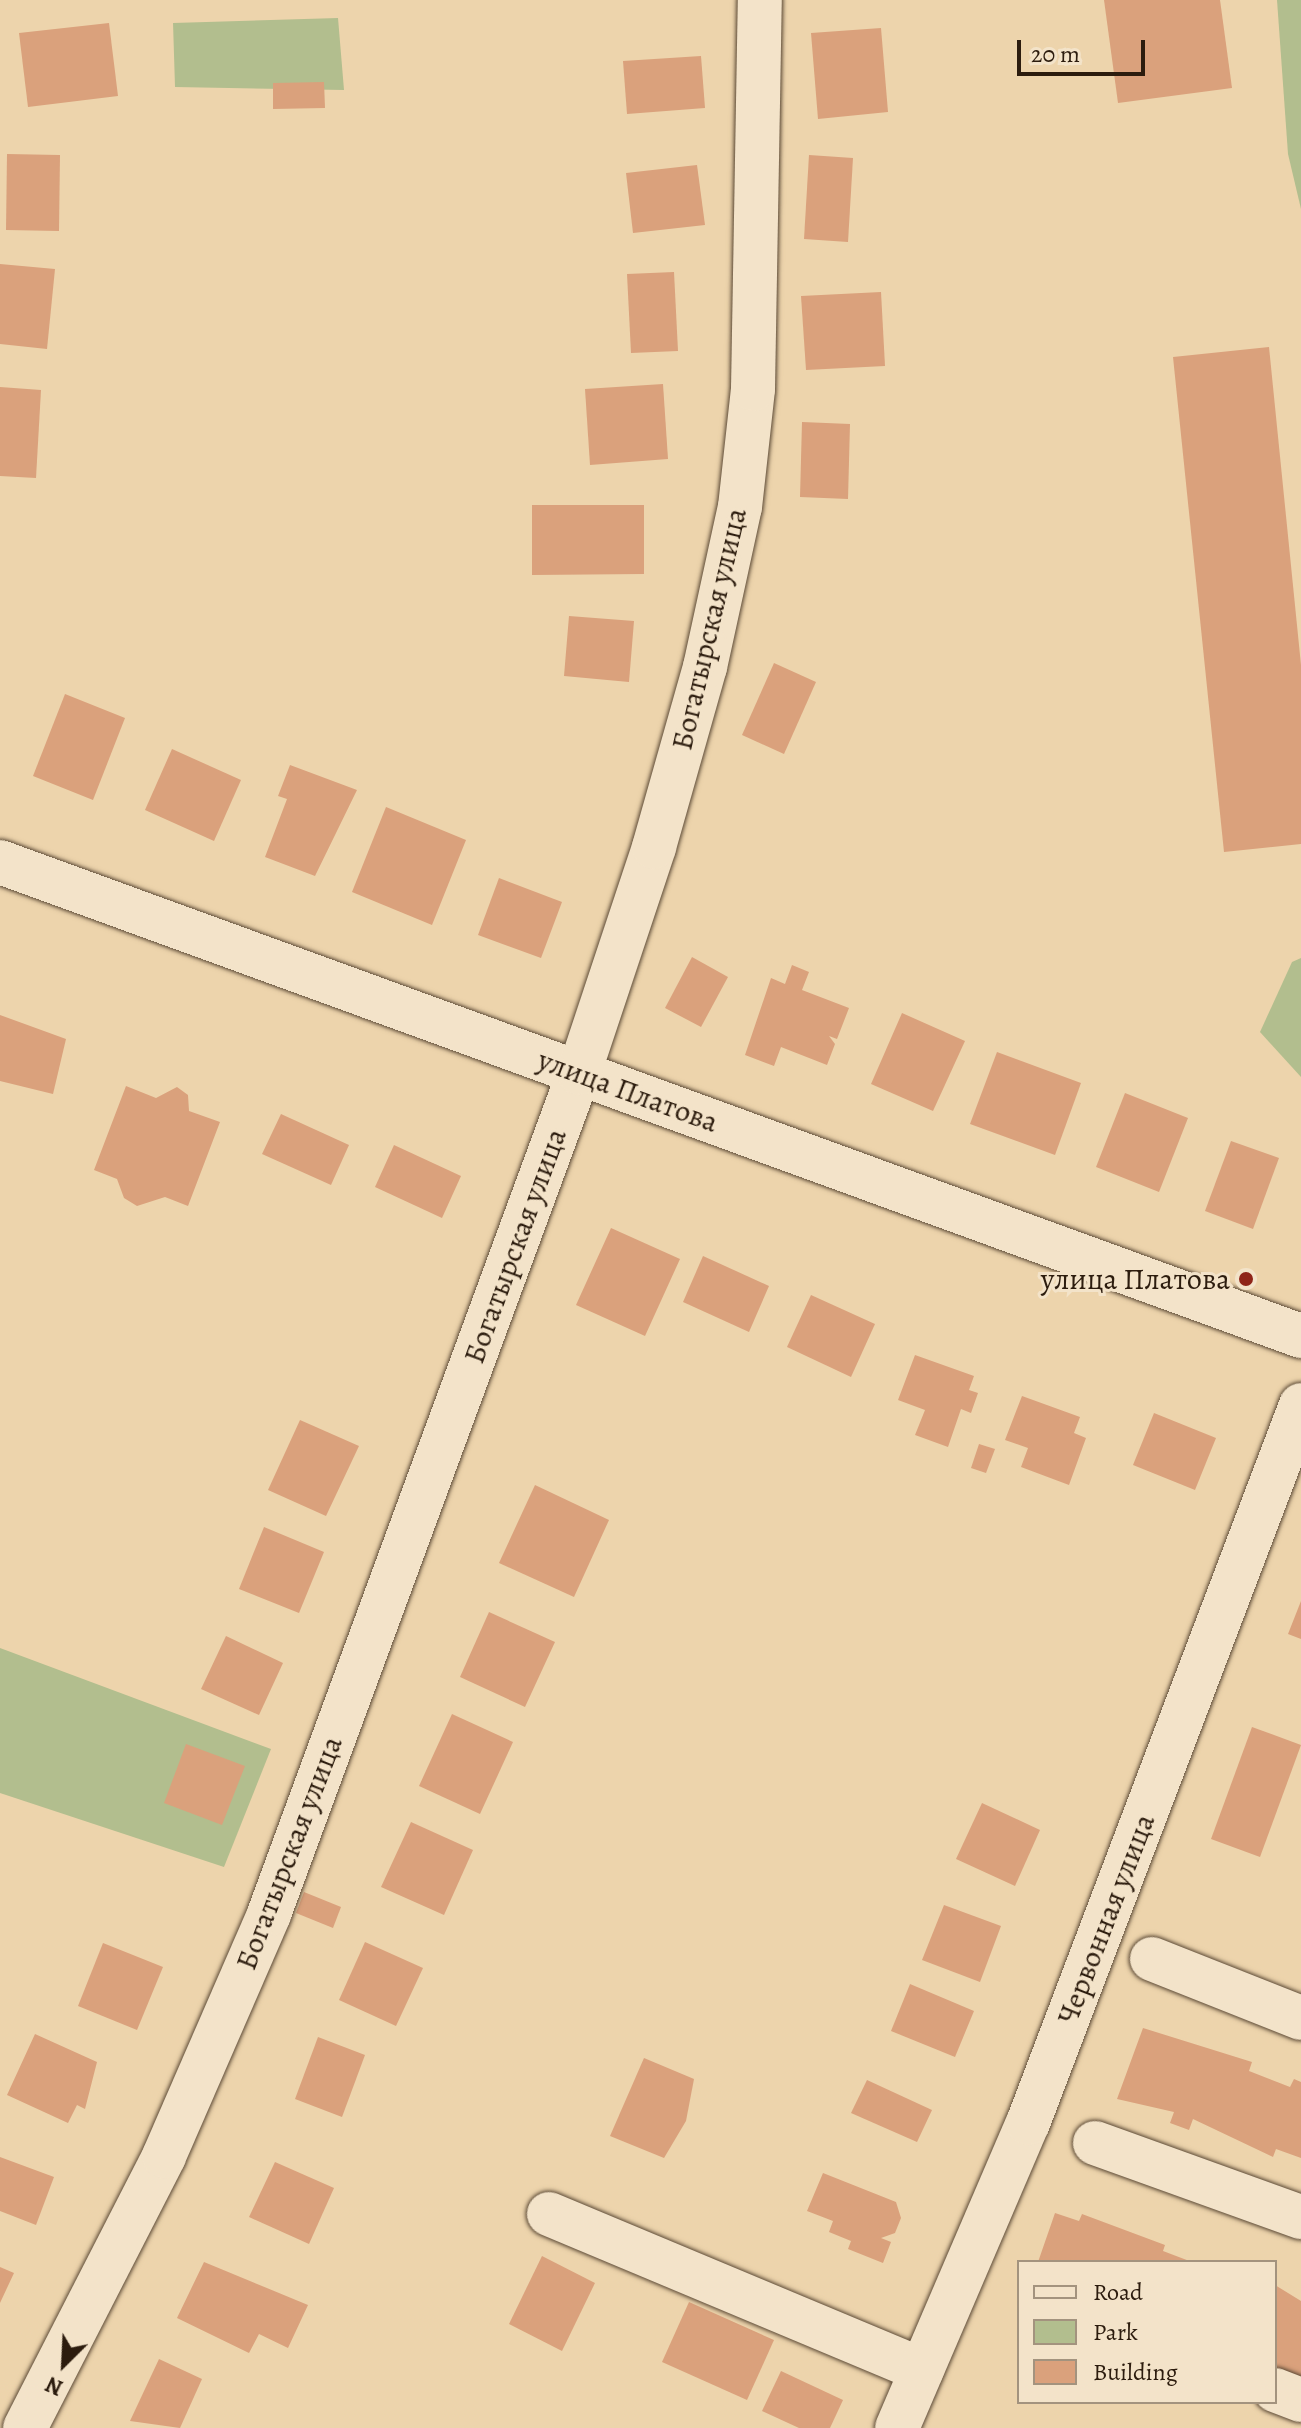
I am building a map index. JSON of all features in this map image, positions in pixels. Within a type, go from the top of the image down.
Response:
[{"type":"street","name":"Богатырская улица","points":[[25,2428],[164,2156],[269,1914],[579,1073],[701,682],[740,507],[753,389],[760,0]]},
{"type":"street","name":"улица Платова","points":[[0,862],[1301,1336]]},
{"type":"street","name":"Червонная улица","points":[[897,2428],[1028,2123],[1301,1405]]},
{"type":"street","points":[[1152,1959],[1301,2018]]},
{"type":"street","points":[[1095,2143],[1301,2217]]},
{"type":"street","points":[[549,2214],[922,2370]]},
{"type":"street","points":[[1277,2391],[1301,2400]]},
{"type":"green space","points":[[1277,0],[1301,0],[1301,209],[1288,154]]},
{"type":"green space","points":[[338,18],[344,90],[175,87],[173,23]]},
{"type":"green space","points":[[1301,958],[1301,1077],[1260,1032],[1292,962]]},
{"type":"green space","points":[[0,1648],[271,1749],[224,1867],[0,1793]]},
{"type":"building","points":[[1104,0],[1220,0],[1232,88],[1118,103]]},
{"type":"building","points":[[109,23],[118,96],[28,107],[19,33]]},
{"type":"building","points":[[881,28],[888,112],[818,119],[811,33]]},
{"type":"building","points":[[701,56],[705,108],[627,114],[623,61]]},
{"type":"building","points":[[324,82],[325,108],[273,109],[273,83]]},
{"type":"building","points":[[7,154],[60,155],[59,231],[6,230]]},
{"type":"building","points":[[809,155],[853,158],[848,242],[804,239]]},
{"type":"building","points":[[697,165],[705,225],[633,233],[626,173]]},
{"type":"building","points":[[0,264],[55,269],[47,349],[0,344]]},
{"type":"building","points":[[674,272],[678,351],[631,353],[627,274]]},
{"type":"building","points":[[881,292],[885,366],[806,370],[801,296]]},
{"type":"building","points":[[1269,347],[1301,665],[1301,844],[1224,852],[1173,357]]},
{"type":"building","points":[[663,384],[668,459],[590,465],[585,389]]},
{"type":"building","points":[[0,387],[41,390],[36,478],[0,476]]},
{"type":"building","points":[[802,422],[850,424],[848,499],[800,497]]},
{"type":"building","points":[[532,505],[644,505],[644,574],[532,575]]},
{"type":"building","points":[[569,616],[634,621],[629,682],[564,676]]},
{"type":"building","points":[[774,663],[816,682],[784,754],[742,735]]},
{"type":"building","points":[[65,694],[125,718],[93,800],[33,776]]},
{"type":"building","points":[[172,749],[241,780],[214,841],[145,810]]},
{"type":"building","points":[[290,765],[357,790],[315,876],[265,857],[287,799],[278,796]]},
{"type":"building","points":[[386,807],[466,840],[432,925],[352,892]]},
{"type":"building","points":[[499,878],[562,902],[541,958],[478,935]]},
{"type":"building","points":[[692,957],[728,977],[701,1027],[665,1008]]},
{"type":"building","points":[[792,965],[809,972],[802,990],[849,1008],[837,1039],[829,1036],[835,1044],[827,1065],[781,1047],[774,1066],[745,1055],[771,978],[785,984]]},
{"type":"building","points":[[902,1013],[965,1041],[933,1111],[871,1084]]},
{"type":"building","points":[[0,1015],[66,1039],[53,1094],[0,1081]]},
{"type":"building","points":[[997,1052],[1081,1083],[1055,1155],[970,1124]]},
{"type":"building","points":[[126,1086],[156,1098],[177,1087],[188,1095],[189,1111],[220,1122],[188,1206],[165,1197],[137,1206],[124,1198],[117,1179],[94,1170]]},
{"type":"building","points":[[1125,1093],[1188,1118],[1159,1192],[1096,1167]]},
{"type":"building","points":[[281,1114],[349,1145],[331,1185],[262,1154]]},
{"type":"building","points":[[1231,1141],[1279,1158],[1253,1229],[1205,1211]]},
{"type":"building","points":[[394,1145],[461,1176],[442,1218],[375,1187]]},
{"type":"building","points":[[611,1228],[680,1259],[645,1336],[576,1305]]},
{"type":"building","points":[[703,1256],[769,1286],[749,1332],[683,1302]]},
{"type":"building","points":[[811,1295],[875,1324],[851,1377],[787,1347]]},
{"type":"building","points":[[915,1355],[974,1376],[969,1390],[978,1393],[971,1413],[961,1409],[948,1447],[915,1435],[925,1410],[898,1400]]},
{"type":"building","points":[[1022,1396],[1080,1417],[1074,1433],[1086,1438],[1069,1485],[1021,1467],[1028,1448],[1005,1440]]},
{"type":"building","points":[[1154,1413],[1216,1438],[1195,1490],[1133,1465]]},
{"type":"building","points":[[300,1420],[359,1446],[326,1516],[268,1490]]},
{"type":"building","points":[[979,1444],[995,1449],[986,1473],[971,1468]]},
{"type":"building","points":[[535,1485],[609,1520],[574,1597],[499,1563]]},
{"type":"building","points":[[264,1527],[324,1552],[299,1613],[239,1589]]},
{"type":"building","points":[[1301,1601],[1301,1639],[1288,1634]]},
{"type":"building","points":[[489,1612],[555,1642],[525,1707],[460,1677]]},
{"type":"building","points":[[226,1636],[283,1663],[259,1715],[201,1689]]},
{"type":"building","points":[[452,1714],[513,1742],[480,1814],[419,1786]]},
{"type":"building","points":[[1252,1727],[1301,1745],[1260,1857],[1211,1839]]},
{"type":"building","points":[[186,1744],[245,1766],[222,1825],[164,1803]]},
{"type":"building","points":[[982,1803],[1040,1830],[1015,1886],[956,1859]]},
{"type":"building","points":[[411,1822],[473,1850],[444,1915],[381,1887]]},
{"type":"building","points":[[304,1892],[341,1907],[333,1928],[296,1913]]},
{"type":"building","points":[[944,1905],[1001,1926],[980,1982],[922,1960]]},
{"type":"building","points":[[365,1942],[423,1968],[396,2026],[339,2000]]},
{"type":"building","points":[[103,1943],[163,1967],[137,2030],[78,2006]]},
{"type":"building","points":[[910,1984],[974,2011],[955,2057],[891,2031]]},
{"type":"building","points":[[1143,2028],[1252,2062],[1249,2071],[1290,2087],[1294,2079],[1301,2082],[1301,2158],[1276,2149],[1273,2157],[1193,2119],[1189,2130],[1170,2123],[1174,2112],[1117,2099]]},
{"type":"building","points":[[35,2034],[97,2062],[85,2109],[77,2105],[68,2123],[7,2095]]},
{"type":"building","points":[[318,2037],[365,2055],[342,2117],[295,2099]]},
{"type":"building","points":[[644,2058],[694,2079],[686,2121],[664,2158],[610,2136]]},
{"type":"building","points":[[867,2080],[932,2110],[917,2142],[851,2113]]},
{"type":"building","points":[[0,2157],[54,2177],[36,2225],[0,2211]]},
{"type":"building","points":[[275,2162],[334,2188],[309,2244],[249,2217]]},
{"type":"building","points":[[823,2173],[896,2202],[901,2218],[895,2233],[881,2238],[891,2242],[883,2263],[848,2249],[851,2241],[829,2232],[833,2221],[807,2211]]},
{"type":"building","points":[[1055,2213],[1079,2221],[1082,2214],[1165,2245],[1163,2251],[1187,2260],[1039,2260]]},
{"type":"building","points":[[542,2256],[595,2283],[562,2351],[509,2324]]},
{"type":"building","points":[[204,2262],[308,2305],[288,2348],[259,2334],[249,2353],[177,2318]]},
{"type":"building","points":[[0,2267],[14,2273],[0,2303]]},
{"type":"building","points":[[1277,2286],[1301,2301],[1301,2378],[1277,2370]]},
{"type":"building","points":[[689,2302],[774,2340],[747,2400],[662,2362]]},
{"type":"building","points":[[159,2359],[202,2379],[180,2428],[130,2421]]},
{"type":"building","points":[[781,2371],[843,2400],[830,2428],[799,2428],[762,2411]]},
{"type":"place","name":"улица Платова","points":[[1246,1279]]}]
